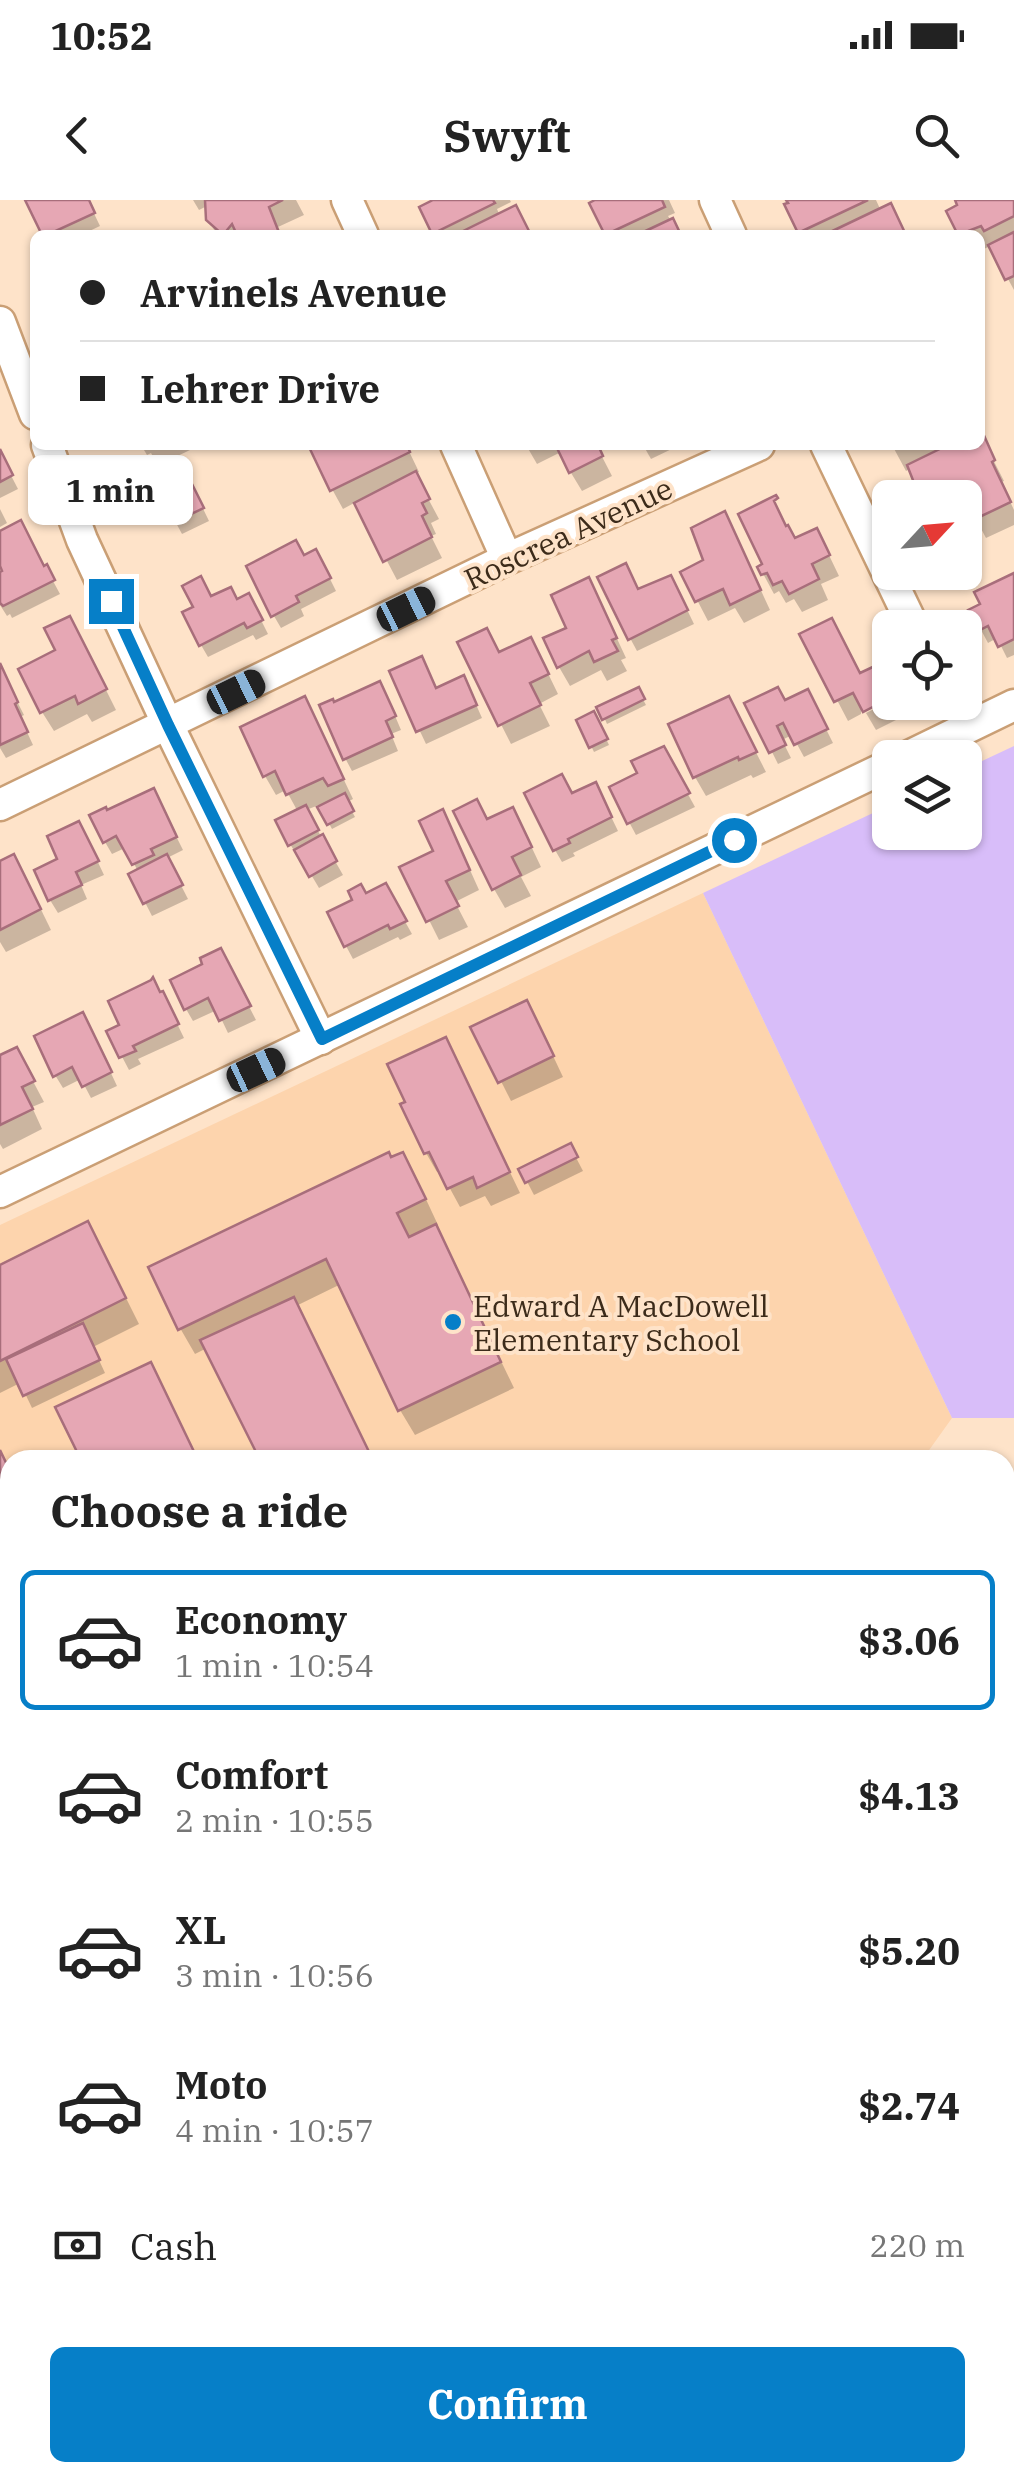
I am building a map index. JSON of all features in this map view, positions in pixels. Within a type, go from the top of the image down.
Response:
[{"type":"street","points":[[347,200],[361,230]]},
{"type":"street","points":[[715,200],[729,230]]},
{"type":"street","points":[[0,322],[30,401]]},
{"type":"street","points":[[48,450],[82,540],[168,725],[322,1039]]},
{"type":"street","points":[[458,450],[507,560]]},
{"type":"street","name":"Roscrea Avenue","points":[[0,805],[507,560],[748,450]]},
{"type":"street","points":[[828,450],[905,610]]},
{"type":"street","points":[[982,711],[1014,705]]},
{"type":"street","points":[[926,740],[951,720]]},
{"type":"street","points":[[0,1192],[872,773]]},
{"type":"shaded area","points":[[1014,746],[1014,1418],[952,1418],[703,893],[872,813],[872,850],[982,850],[982,761]]},
{"type":"shaded area","name":"Edward A MacDowell Elementary School","points":[[703,893],[952,1418],[929,1450],[0,1450],[0,1225]]},
{"type":"building","points":[[25,200],[89,200],[95,213],[58,230],[40,230]]},
{"type":"building","points":[[205,200],[283,200],[269,207],[278,230],[235,230],[232,224],[227,230],[217,230],[206,220]]},
{"type":"building","points":[[433,200],[495,203],[440,230],[430,230],[419,207]]},
{"type":"building","points":[[662,200],[665,207],[616,230],[602,230],[589,203]]},
{"type":"building","points":[[786,200],[868,200],[804,230],[797,230],[784,204],[788,203]]},
{"type":"building","points":[[955,200],[1014,200],[1014,216],[985,230],[981,226],[956,230],[946,211],[957,205]]},
{"type":"building","points":[[891,203],[904,230],[834,230]]},
{"type":"building","points":[[516,205],[528,230],[465,230]]},
{"type":"building","points":[[673,218],[679,230],[648,230]]},
{"type":"building","points":[[1014,232],[1014,276],[1005,280],[988,245]]},
{"type":"building","points":[[985,438],[1011,502],[982,516],[982,480],[913,480],[907,465],[938,450],[985,450]]},
{"type":"building","points":[[0,449],[13,475],[0,482]]},
{"type":"building","points":[[310,450],[409,450],[410,452],[330,491]]},
{"type":"building","points":[[558,450],[600,450],[603,456],[569,473]]},
{"type":"building","points":[[163,458],[173,480],[187,474],[204,508],[172,523],[160,498],[139,508],[124,477]]},
{"type":"building","points":[[416,471],[430,499],[422,503],[427,513],[422,516],[432,537],[383,562],[354,503]]},
{"type":"building","points":[[776,495],[774,501],[795,538],[817,528],[830,555],[812,564],[819,579],[789,594],[782,581],[773,585],[767,573],[761,575],[757,567],[762,564],[738,514]]},
{"type":"building","points":[[725,511],[761,590],[730,605],[723,589],[695,602],[680,572],[703,560],[691,528]]},
{"type":"building","points":[[21,520],[55,580],[3,606],[0,531]]},
{"type":"building","points":[[296,540],[304,555],[316,549],[331,578],[296,596],[299,602],[271,617],[246,566]]},
{"type":"building","points":[[626,563],[638,589],[671,575],[688,610],[628,640],[597,577]]},
{"type":"building","points":[[1014,573],[1014,639],[998,647],[988,626],[982,629],[982,610],[968,610],[980,604],[974,592]]},
{"type":"building","points":[[201,576],[211,596],[231,587],[237,599],[249,593],[263,620],[247,628],[244,623],[199,646],[182,612],[193,607],[182,586]]},
{"type":"building","points":[[589,577],[617,638],[612,640],[618,651],[594,662],[589,651],[557,668],[543,638],[566,628],[551,595]]},
{"type":"building","points":[[70,616],[107,689],[78,704],[75,696],[40,713],[18,669],[55,650],[44,628]]},
{"type":"building","points":[[832,618],[860,673],[872,667],[872,707],[863,712],[853,693],[834,702],[799,634]]},
{"type":"building","points":[[487,628],[499,652],[531,637],[549,674],[530,683],[541,705],[498,726],[457,642]]},
{"type":"building","points":[[422,656],[436,688],[464,675],[477,705],[416,732],[389,671]]},
{"type":"building","points":[[0,663],[28,732],[0,745]]},
{"type":"building","points":[[380,681],[396,716],[386,721],[393,737],[343,760],[319,705]]},
{"type":"building","points":[[639,687],[645,699],[602,720],[596,707]]},
{"type":"building","points":[[778,687],[785,700],[808,689],[828,729],[794,745],[783,723],[777,726],[786,745],[769,753],[744,703]]},
{"type":"building","points":[[305,696],[344,779],[328,786],[323,778],[286,795],[275,771],[263,777],[240,727]]},
{"type":"building","points":[[729,696],[757,752],[693,778],[668,724]]},
{"type":"building","points":[[594,711],[608,739],[589,748],[576,720]]},
{"type":"building","points":[[664,746],[690,793],[627,824],[609,787],[637,773],[631,761]]},
{"type":"building","points":[[562,774],[572,793],[596,782],[612,817],[553,851],[524,793]]},
{"type":"building","points":[[154,788],[177,837],[151,849],[154,855],[132,865],[116,836],[103,843],[89,815]]},
{"type":"building","points":[[345,793],[354,811],[327,825],[317,807]]},
{"type":"building","points":[[477,799],[487,819],[513,807],[532,847],[512,857],[521,875],[492,890],[453,811]]},
{"type":"building","points":[[306,805],[319,830],[288,846],[275,820]]},
{"type":"building","points":[[443,809],[470,870],[446,881],[459,906],[426,922],[399,867],[433,851],[419,821]]},
{"type":"building","points":[[79,821],[99,861],[76,872],[82,885],[48,901],[34,870],[57,859],[47,836]]},
{"type":"building","points":[[323,834],[337,861],[309,877],[294,850]]},
{"type":"building","points":[[14,854],[41,909],[0,930],[0,861]]},
{"type":"building","points":[[167,854],[183,885],[143,904],[128,874]]},
{"type":"building","points":[[386,883],[407,921],[390,929],[388,925],[344,947],[327,912],[352,900],[348,891],[361,884],[366,893]]},
{"type":"building","points":[[221,948],[251,1006],[219,1021],[208,998],[184,1010],[170,980],[202,964],[200,958]]},
{"type":"building","points":[[153,977],[179,1024],[133,1046],[136,1051],[119,1058],[106,1031],[119,1025],[108,1001]]},
{"type":"building","points":[[527,1000],[554,1056],[498,1083],[470,1027]]},
{"type":"building","points":[[83,1012],[112,1072],[82,1087],[72,1067],[53,1077],[34,1036]]},
{"type":"building","points":[[446,1037],[510,1172],[477,1188],[473,1177],[447,1189],[429,1152],[424,1154],[400,1104],[405,1102],[387,1064]]},
{"type":"building","points":[[17,1047],[35,1081],[22,1087],[33,1109],[0,1125],[0,1055]]},
{"type":"building","points":[[571,1143],[578,1157],[525,1183],[518,1169]]},
{"type":"building","points":[[389,1152],[391,1157],[403,1152],[426,1199],[397,1213],[409,1237],[436,1224],[501,1362],[398,1411],[326,1259],[178,1330],[148,1267]]},
{"type":"building","points":[[88,1221],[126,1298],[0,1361],[0,1265]]},
{"type":"building","points":[[294,1297],[368,1450],[255,1450],[200,1340]]},
{"type":"building","points":[[83,1323],[100,1360],[23,1396],[6,1359]]},
{"type":"building","points":[[151,1362],[193,1450],[76,1450],[55,1407]]},
{"type":"place","name":"Edward A MacDowell Elementary School","points":[[453,1322]]},
{"type":"route","points":[[111,601],[322,1039],[734,840]]}]
